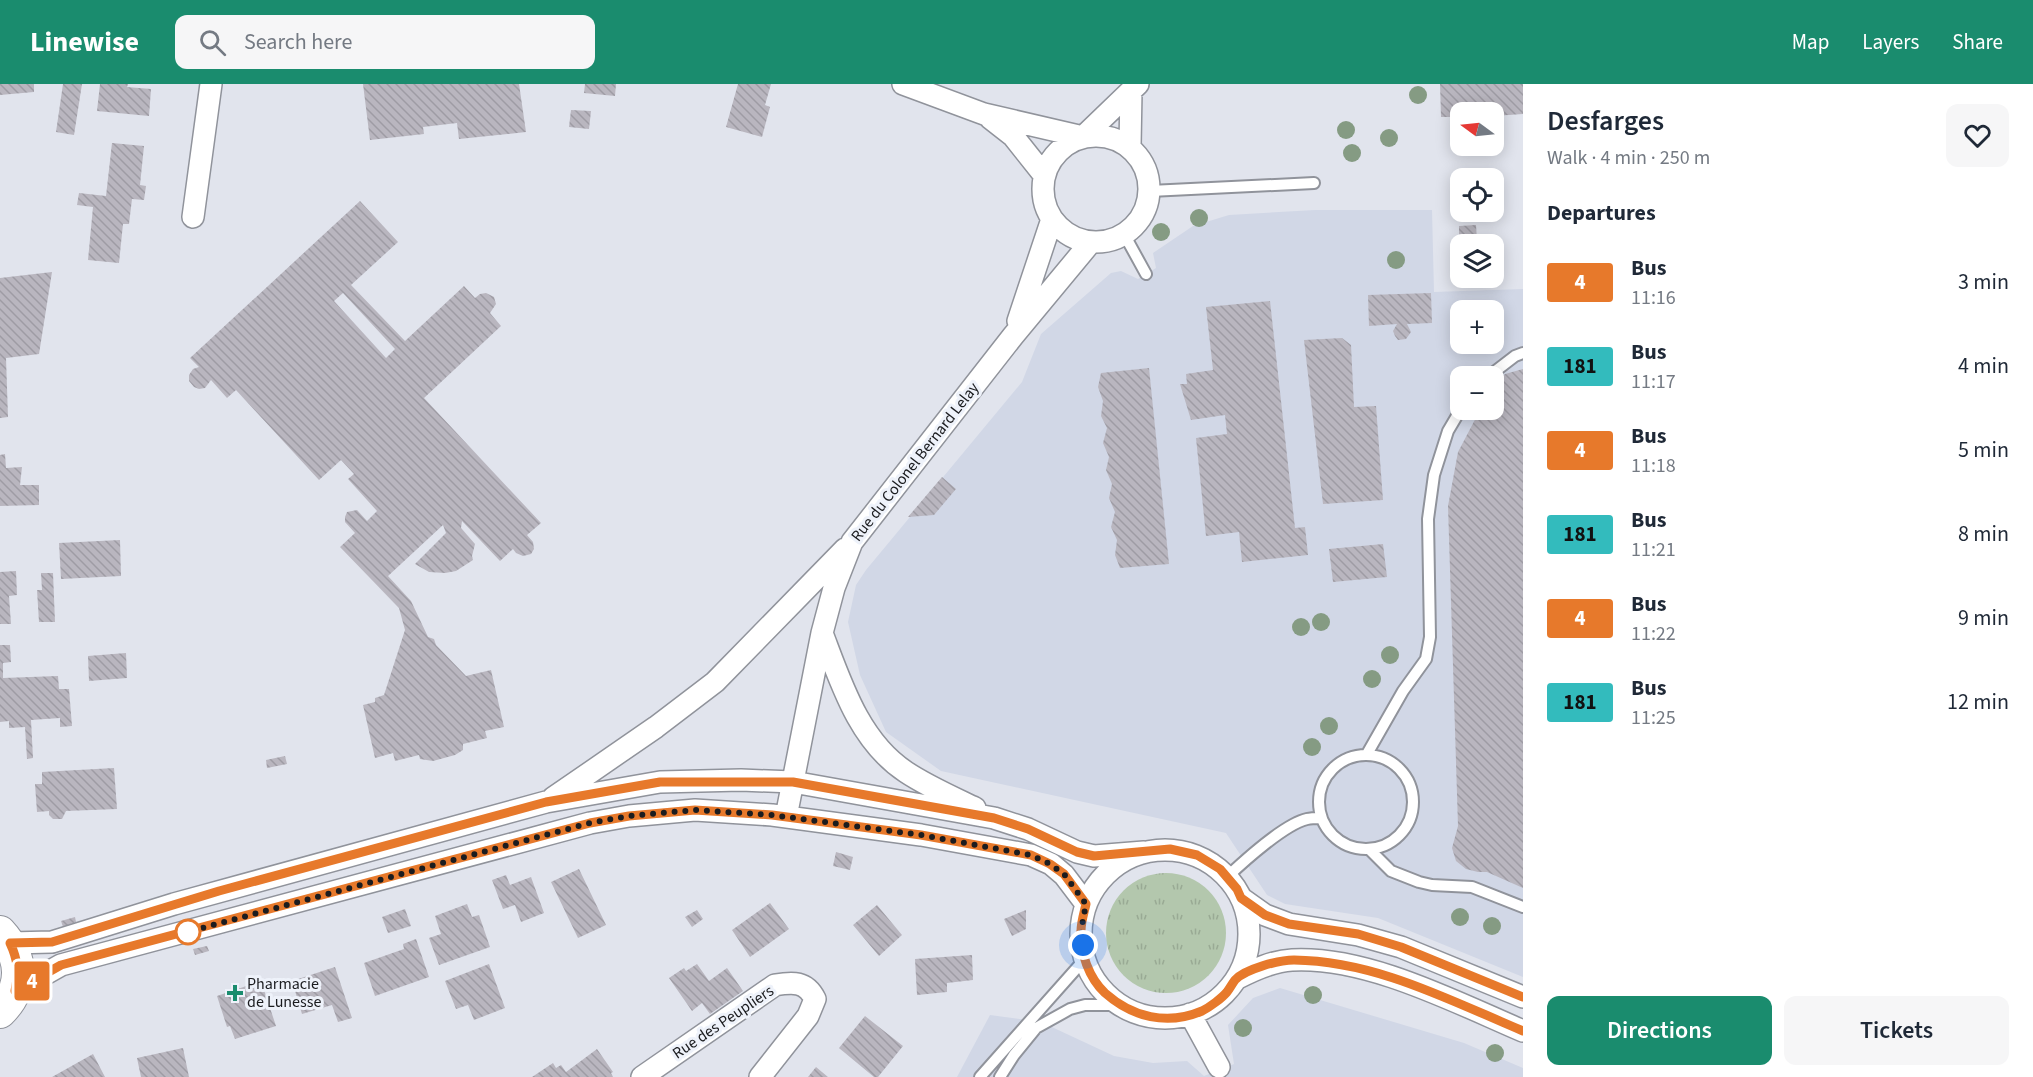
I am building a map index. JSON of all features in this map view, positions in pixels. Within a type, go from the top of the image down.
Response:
[{"type":"main road","points":[[5,937],[17,958],[18,974],[8,1001]]},
{"type":"street","points":[[193,217],[211,84]]},
{"type":"street","points":[[903,84],[984,114],[1083,137],[1099,135],[1115,138],[1130,146],[1141,159],[1148,174],[1150,191],[1146,208],[1137,223],[1124,234],[1108,241],[1092,242],[1076,238],[1052,219],[1042,190],[1044,175],[1059,149],[1083,137],[1134,88]]},
{"type":"street","points":[[1130,146],[1134,88]]},
{"type":"street","points":[[984,114],[1012,136],[1044,175]]},
{"type":"street","points":[[1013,336],[1035,277],[1052,219]]},
{"type":"street","name":"Rue du Colonel Bernard Lelay","points":[[786,817],[822,633],[834,588],[852,542],[1013,336],[1092,242]]},
{"type":"street","points":[[546,802],[656,727],[715,682],[852,542]]},
{"type":"street","points":[[822,633],[857,718],[886,756],[906,772],[994,818]]},
{"type":"street","points":[[5,937],[52,942],[230,888],[546,802],[660,782],[741,780],[793,782],[994,818],[1028,829],[1077,852],[1094,856],[1170,849],[1197,855],[1220,869],[1237,889],[1247,914],[1249,941],[1242,969],[1226,993],[1203,1010],[1175,1018],[1146,1017],[1119,1005],[1098,986],[1084,960],[1081,931],[1086,904],[1099,881],[1119,863],[1144,852]]},
{"type":"street","points":[[8,1001],[61,965],[590,823],[629,816],[695,810],[786,817],[921,835],[1031,855],[1064,874],[1086,904]]},
{"type":"street","points":[[1241,898],[1265,915],[1289,924],[1358,934],[1401,947],[1523,997]]},
{"type":"street","points":[[1236,979],[1254,969],[1290,960],[1365,968],[1406,981],[1523,1031]]},
{"type":"street","name":"Rue des Peupliers","points":[[642,1077],[775,985],[788,983],[810,990],[815,999],[808,1016],[760,1077]]},
{"type":"street","points":[[1190,1014],[1219,1067]]},
{"type":"lane","points":[[1150,191],[1314,183]]},
{"type":"lane","points":[[1124,234],[1146,274]]},
{"type":"lane","points":[[1502,366],[1523,353]]},
{"type":"lane","points":[[1367,754],[1396,701],[1426,659],[1430,637],[1428,519],[1434,475],[1448,432],[1455,420]]},
{"type":"lane","points":[[1367,754],[1383,757],[1396,765],[1406,778],[1412,793],[1412,809],[1407,824],[1398,837],[1384,846],[1368,849],[1353,848],[1339,842],[1328,831],[1321,818],[1318,803],[1320,788],[1327,774],[1338,763],[1352,756],[1367,754]]},
{"type":"lane","points":[[1227,877],[1255,852],[1294,825],[1306,819],[1321,818]]},
{"type":"lane","points":[[1368,849],[1391,871],[1419,882],[1472,888],[1523,907]]},
{"type":"lane","points":[[980,1077],[1084,960]]},
{"type":"lane","points":[[1000,1077],[1014,1055],[1036,1029],[1070,1010],[1085,1005],[1119,1005]]},
{"type":"shaded area","points":[[1315,210],[1432,210],[1434,292],[1523,289],[1523,977],[1378,918],[1285,904],[1267,895],[1226,833],[941,771],[886,732],[860,675],[848,622],[856,585],[1022,382],[1041,334],[1111,273],[1121,271],[1138,279],[1156,268],[1153,253],[1193,226],[1229,215]]},
{"type":"shaded area","points":[[1280,988],[1464,1043],[1523,1068],[1523,1077],[957,1077],[990,1015],[1041,1022],[1114,1056],[1153,1063],[1187,1061],[1204,1076],[1234,1064],[1228,1025],[1253,998]]},
{"type":"green space","points":[[1166,873],[1189,877],[1209,890],[1222,910],[1226,933],[1222,956],[1209,976],[1189,989],[1166,993],[1143,989],[1123,976],[1110,956],[1106,933],[1110,910],[1123,890],[1143,877]]},
{"type":"building","points":[[0,84],[34,84],[34,92],[0,95]]},
{"type":"building","points":[[63,84],[82,84],[74,135],[56,132]]},
{"type":"building","points":[[100,84],[128,84],[127,87],[151,89],[149,116],[97,111]]},
{"type":"building","points":[[363,84],[519,84],[526,132],[459,139],[457,123],[423,127],[424,134],[370,140]]},
{"type":"building","points":[[585,84],[616,84],[615,96],[584,93]]},
{"type":"building","points":[[738,84],[771,84],[765,105],[770,107],[762,137],[726,127]]},
{"type":"building","points":[[1440,84],[1523,84],[1523,114],[1504,115],[1504,102],[1450,102],[1450,117],[1441,117]]},
{"type":"building","points":[[571,110],[591,111],[589,129],[569,127]]},
{"type":"building","points":[[112,143],[144,146],[140,185],[146,186],[144,200],[132,199],[129,224],[123,224],[119,263],[88,260],[93,207],[77,205],[79,193],[106,196]]},
{"type":"building","points":[[360,201],[398,242],[351,285],[405,341],[464,286],[475,298],[486,293],[494,297],[496,304],[490,313],[501,326],[424,398],[541,523],[527,535],[533,542],[534,549],[531,554],[523,556],[513,549],[500,561],[462,521],[461,528],[475,544],[473,560],[456,571],[445,573],[429,572],[415,564],[446,533],[443,525],[388,576],[411,601],[428,637],[434,639],[436,645],[466,676],[491,670],[504,727],[485,731],[487,738],[463,744],[463,750],[455,755],[433,761],[420,759],[419,755],[395,761],[393,753],[375,758],[363,705],[375,702],[375,698],[384,695],[405,630],[399,608],[340,547],[355,533],[345,522],[347,512],[357,510],[367,521],[377,511],[348,479],[354,474],[341,460],[319,480],[236,390],[227,398],[211,380],[205,388],[194,387],[189,381],[189,375],[193,369],[199,367],[190,358]],"holes":[[[343,293],[395,349],[386,358],[334,301]]]},
{"type":"building","points":[[1476,225],[1477,234],[1459,234],[1459,226]]},
{"type":"building","points":[[52,272],[39,354],[6,358],[8,417],[0,418],[0,278]]},
{"type":"building","points":[[1431,293],[1432,323],[1407,324],[1411,332],[1406,339],[1398,340],[1395,336],[1393,331],[1397,324],[1369,326],[1368,295]]},
{"type":"building","points":[[1270,301],[1295,528],[1305,527],[1308,555],[1242,562],[1239,532],[1206,536],[1196,438],[1227,434],[1225,415],[1191,420],[1180,384],[1187,384],[1186,374],[1213,370],[1206,307]]},
{"type":"building","points":[[1342,338],[1351,345],[1354,407],[1376,406],[1383,500],[1323,504],[1304,340]]},
{"type":"building","points":[[1149,368],[1169,564],[1120,568],[1115,555],[1117,540],[1111,527],[1115,512],[1109,498],[1112,484],[1106,470],[1109,457],[1103,443],[1107,428],[1101,416],[1103,401],[1098,387],[1101,373]]},
{"type":"building","points":[[1523,369],[1523,888],[1487,872],[1466,869],[1456,861],[1452,848],[1458,826],[1448,506],[1458,452],[1475,420],[1504,420],[1505,374]]},
{"type":"building","points":[[5,454],[6,468],[22,467],[20,485],[39,485],[39,505],[0,506],[0,455]]},
{"type":"building","points":[[942,477],[956,489],[934,515],[908,517]]},
{"type":"building","points":[[120,540],[121,576],[61,579],[59,543]]},
{"type":"building","points":[[1383,544],[1387,577],[1333,582],[1329,549]]},
{"type":"building","points":[[16,571],[17,595],[9,596],[11,624],[0,624],[0,572]]},
{"type":"building","points":[[41,573],[53,573],[55,622],[39,622],[37,590],[42,590]]},
{"type":"building","points":[[0,645],[10,645],[11,662],[3,663],[3,678],[58,676],[59,689],[69,689],[72,726],[60,727],[60,718],[31,720],[33,758],[27,759],[25,727],[9,728],[9,721],[0,722]]},
{"type":"building","points":[[126,653],[127,678],[89,681],[88,656]]},
{"type":"building","points":[[285,756],[287,764],[267,768],[266,760]]},
{"type":"building","points":[[114,768],[117,809],[66,811],[62,819],[53,819],[49,811],[37,812],[35,784],[42,784],[42,772]]},
{"type":"building","points":[[836,852],[853,857],[850,870],[833,866]]},
{"type":"building","points":[[579,869],[606,925],[578,938],[551,882]]},
{"type":"building","points":[[506,875],[510,885],[531,877],[544,913],[521,922],[515,905],[503,909],[492,880]]},
{"type":"building","points":[[770,903],[789,929],[750,957],[732,930]]},
{"type":"building","points":[[467,904],[472,917],[479,915],[490,947],[439,965],[429,938],[441,934],[435,916]]},
{"type":"building","points":[[877,905],[902,935],[879,956],[853,925]]},
{"type":"building","points":[[405,909],[411,926],[388,933],[382,917]]},
{"type":"building","points":[[697,910],[703,919],[692,927],[685,917]]},
{"type":"building","points":[[1026,910],[1026,929],[1012,936],[1004,919]]},
{"type":"building","points":[[75,917],[76,922],[63,927],[61,921]]},
{"type":"building","points":[[416,939],[429,977],[375,996],[364,963],[404,949],[403,944]]},
{"type":"building","points":[[207,946],[209,951],[195,955],[193,949]]},
{"type":"building","points":[[972,955],[973,980],[947,983],[947,992],[917,995],[915,959]]},
{"type":"building","points":[[489,964],[505,1008],[474,1020],[468,1005],[456,1009],[445,981]]},
{"type":"building","points":[[697,964],[709,981],[727,968],[743,991],[710,1014],[702,1003],[692,1011],[669,978],[684,968],[686,971]]},
{"type":"building","points":[[335,967],[352,1018],[338,1022],[332,1005],[302,1014],[292,981]]},
{"type":"building","points":[[261,981],[276,1026],[235,1039],[230,1026],[227,1027],[217,996]]},
{"type":"building","points":[[865,1016],[903,1046],[878,1077],[874,1077],[839,1048]]},
{"type":"building","points":[[183,1048],[189,1077],[141,1077],[137,1058]]},
{"type":"building","points":[[597,1049],[613,1072],[611,1073],[613,1077],[532,1077],[553,1063],[556,1068],[561,1065],[566,1072]]},
{"type":"building","points":[[93,1054],[105,1077],[52,1077]]},
{"type":"building","points":[[816,1067],[828,1077],[808,1077]]},
{"type":"bus line","name":"4","points":[[1523,997],[1401,947],[1358,934],[1289,924],[1265,915],[1241,898],[1237,889],[1220,869],[1197,855],[1170,849],[1094,856],[1077,852],[1028,829],[994,818],[793,782],[741,780],[660,782],[546,802],[219,891],[52,942],[10,943],[17,958],[18,974],[15,991],[61,965],[590,823],[629,816],[695,810],[772,815],[921,835],[1031,855],[1064,874],[1086,904],[1081,931],[1084,960],[1098,986],[1119,1005],[1146,1017],[1175,1018],[1203,1010],[1226,993],[1236,979],[1254,969],[1290,960],[1365,968],[1406,981],[1523,1031]]},
{"type":"place","name":"Pharmacie de Lunesse","points":[[235,993]]},
{"type":"route","points":[[188,932],[180,934],[590,823],[629,816],[695,810],[772,815],[921,835],[1031,855],[1064,874],[1086,904],[1081,931],[1083,945]]}]
